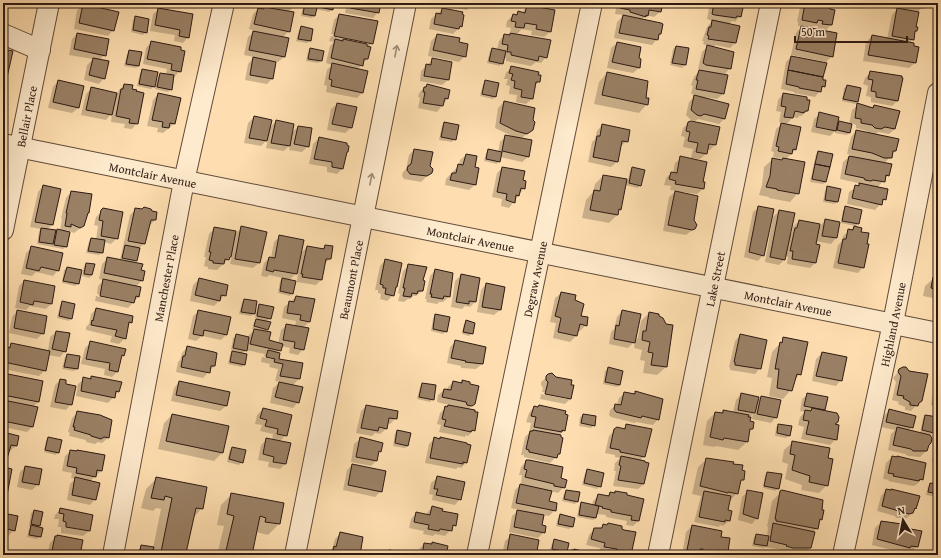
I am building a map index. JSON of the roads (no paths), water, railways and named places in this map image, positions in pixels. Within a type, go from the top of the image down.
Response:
[{"type":"street","name":"Bellair Place","points":[[3,230],[12,146],[40,50],[49,3]]},
{"type":"street","name":"Manchester Place","points":[[113,555],[184,181],[224,3]]},
{"type":"street","name":"Beaumont Place","points":[[295,555],[406,3]]},
{"type":"street","name":"Degraw Avenue","points":[[477,555],[592,3]]},
{"type":"street","name":"Lake Street","points":[[658,555],[771,3]]},
{"type":"street","points":[[3,34],[40,50]]},
{"type":"street","name":"Highland Avenue","points":[[844,555],[893,324],[938,93]]},
{"type":"street","name":"Montclair Avenue","points":[[12,146],[938,332]]}]
